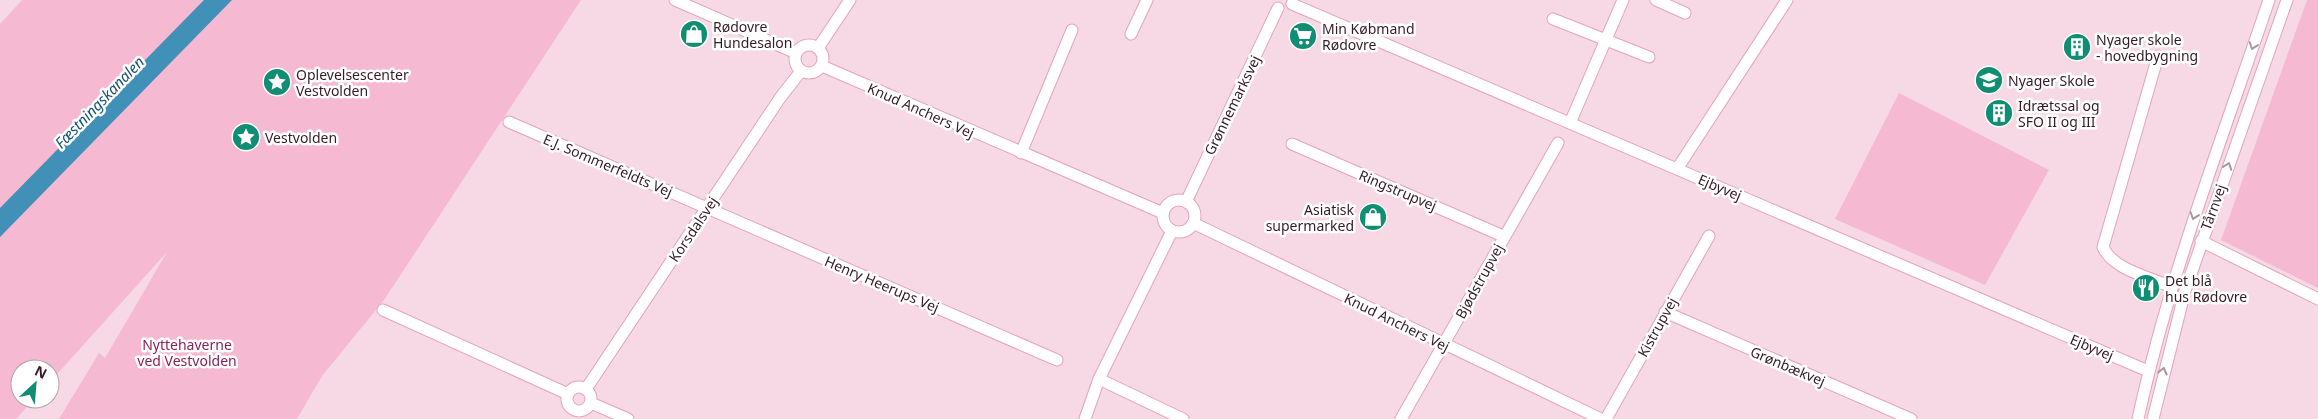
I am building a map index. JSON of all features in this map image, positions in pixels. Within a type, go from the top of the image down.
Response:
[{"type":"street","points":[[675,0],[796,53]]},
{"type":"street","points":[[818,48],[850,0]]},
{"type":"street","points":[[1131,34],[1147,0]]},
{"type":"street","points":[[1570,123],[1623,0]]},
{"type":"street","points":[[1656,0],[1685,13]]},
{"type":"street","points":[[1677,169],[1787,0]]},
{"type":"street","name":"Tårnvej","points":[[2138,419],[2148,371],[2171,287],[2269,0]]},
{"type":"street","name":"Tårnvej","points":[[2153,419],[2177,318],[2201,241],[2287,0]]},
{"type":"street","points":[[1275,4],[1284,9],[1293,2]]},
{"type":"street","name":"Ejbyvej","points":[[1293,2],[2148,371]]},
{"type":"street","name":"Grønnemarksvej","points":[[1186,202],[1275,4]]},
{"type":"street","points":[[1553,19],[1648,57]]},
{"type":"street","points":[[1021,153],[1072,30]]},
{"type":"street","points":[[809,45],[818,48],[823,57],[822,66],[812,73],[801,71],[795,63],[796,53],[804,46],[809,45]]},
{"type":"street","points":[[2158,56],[2103,247],[2107,256],[2119,264],[2171,287]]},
{"type":"street","name":"Knud Anchers Vej","points":[[822,66],[1163,213]]},
{"type":"street","name":"Korsdalsvej","points":[[586,388],[801,71]]},
{"type":"street","name":"E.J. Sommerfeldts Vej","points":[[509,122],[707,208]]},
{"type":"street","name":"Bjødstrupvej","points":[[1401,419],[1503,236],[1558,143]]},
{"type":"street","name":"Ringstrupvej","points":[[1292,144],[1503,236]]},
{"type":"street","points":[[1174,201],[1186,202],[1194,211],[1194,223],[1185,232],[1172,231],[1164,224],[1163,213],[1165,208],[1174,201]]},
{"type":"street","name":"Henry Heerups Vej","points":[[707,208],[1057,360]]},
{"type":"street","name":"Knud Anchers Vej","points":[[1194,223],[1601,419]]},
{"type":"street","points":[[1085,419],[1099,379],[1172,231]]},
{"type":"street","name":"Kistrupvej","points":[[1606,419],[1709,236]]},
{"type":"street","points":[[2201,241],[2318,299]]},
{"type":"street","points":[[383,310],[568,394]]},
{"type":"street","name":"Grønbækvej","points":[[1665,312],[1911,419]]},
{"type":"street","points":[[1099,379],[1159,414],[1183,419]]},
{"type":"street","points":[[573,388],[586,388],[591,398],[591,403],[581,411],[569,414],[568,394],[573,388]]},
{"type":"street","points":[[591,403],[628,419]]},
{"type":"green space","name":"Vestvolden","points":[[22,0],[581,0],[384,300],[322,376],[297,419],[59,419],[99,353],[105,358],[167,252],[60,371],[60,359],[10,359],[10,409],[25,409],[16,419],[0,419],[0,24]]},
{"type":"green space","points":[[2307,0],[2318,0],[2318,288],[2221,240]]},
{"type":"green space","points":[[1899,93],[2049,170],[1985,285],[1835,219]]},
{"type":"water","points":[[204,0],[232,0],[0,237],[0,208]]},
{"type":"place","name":"Rødovre Hundesalon","points":[[694,34]]},
{"type":"place","name":"Min Købmand Rødovre","points":[[1303,36]]},
{"type":"place","name":"Nyager skole - hovedbygning","points":[[2077,47]]},
{"type":"place","name":"Nyager Skole","points":[[1989,80]]},
{"type":"place","name":"Oplevelsescenter Vestvolden","points":[[277,82]]},
{"type":"place","name":"Idrætssal og SFO II og III","points":[[1999,113]]},
{"type":"place","name":"Vestvolden","points":[[246,137]]},
{"type":"place","name":"Asiatisk supermarked","points":[[1373,217]]},
{"type":"place","name":"Det blå hus Rødovre","points":[[2146,288]]},
{"type":"water label","name":"Fæstningskanalen","points":[[99,102]]},
{"type":"park label","name":"Nyttehaverne ved Vestvolden","points":[[187,352]]}]
